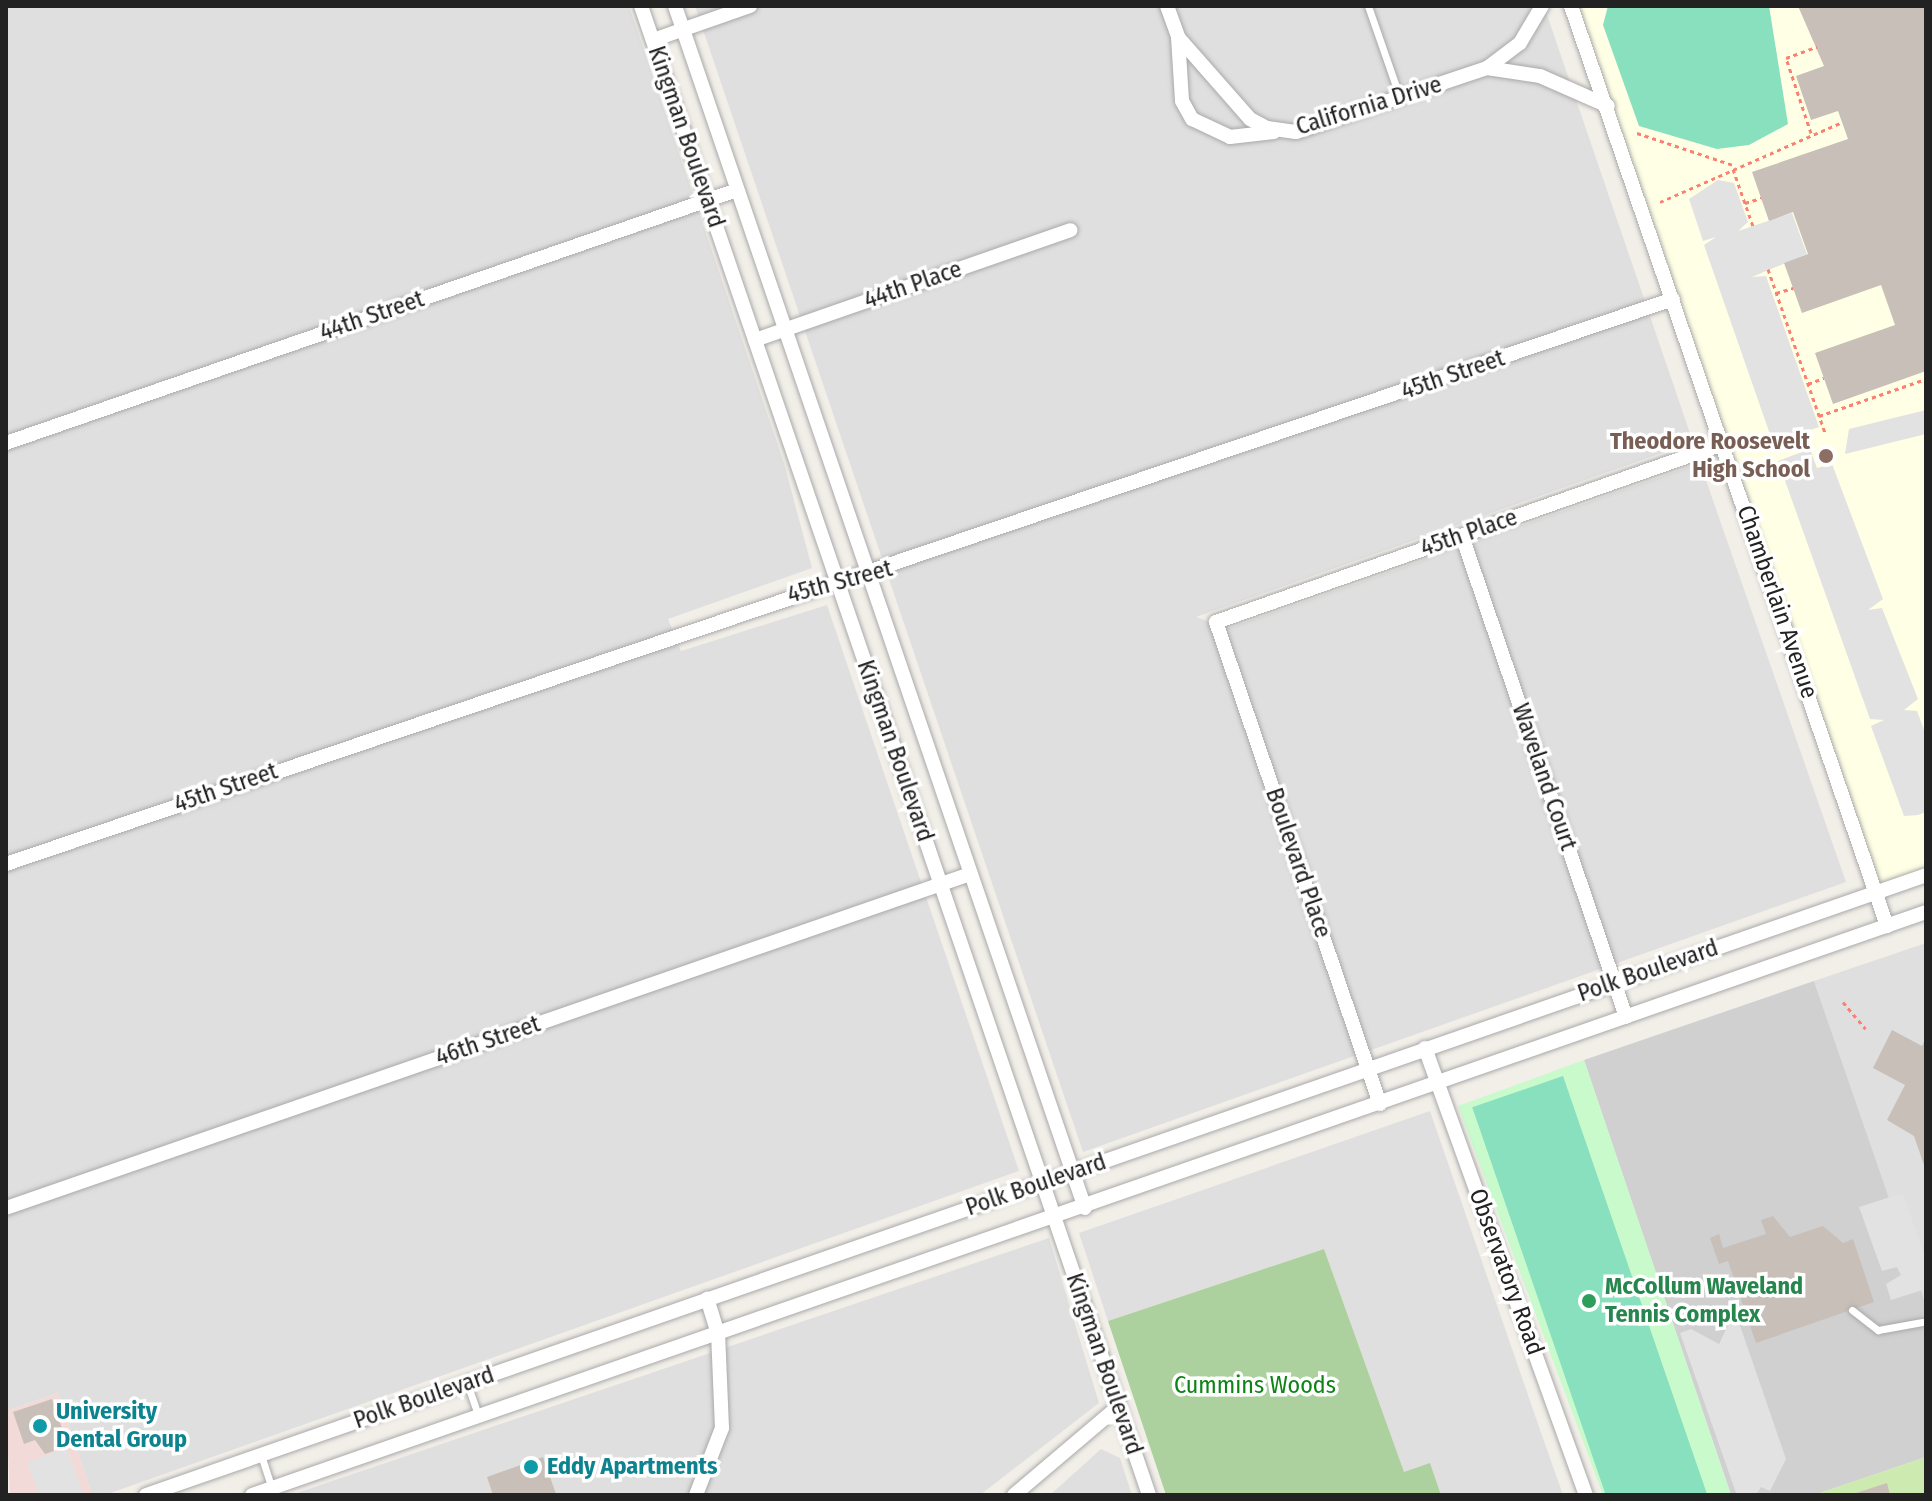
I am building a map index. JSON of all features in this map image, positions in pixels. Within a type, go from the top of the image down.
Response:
[{"type":"street","name":"Kingman Boulevard","points":[[641,6],[1149,1495]]},
{"type":"street","name":"Kingman Boulevard","points":[[675,6],[1085,1208]]},
{"type":"street","points":[[653,40],[750,6]]},
{"type":"street","name":"California Drive","points":[[1167,6],[1178,37],[1250,119],[1282,131],[1400,98],[1487,68],[1520,43],[1542,6]]},
{"type":"street","name":"Chamberlain Avenue","points":[[1571,6],[1608,106],[1887,926]]},
{"type":"street","points":[[1178,37],[1182,101],[1192,119],[1230,137],[1282,131]]},
{"type":"street","name":"California Drive","points":[[1487,68],[1540,76],[1608,106]]},
{"type":"street","name":"44th Street","points":[[6,443],[737,190]]},
{"type":"street","name":"44th Place","points":[[755,340],[1070,230]]},
{"type":"street","name":"45th Street","points":[[6,864],[836,578],[869,577],[1673,299]]},
{"type":"street","name":"45th Place","points":[[1216,622],[1723,444]]},
{"type":"street","name":"Waveland Court","points":[[1462,536],[1626,1017]]},
{"type":"street","name":"Boulevard Place","points":[[1216,622],[1380,1104]]},
{"type":"street","name":"46th Street","points":[[6,1208],[970,874]]},
{"type":"street","name":"Polk Boulevard","points":[[146,1495],[1926,875]]},
{"type":"street","name":"Polk Boulevard","points":[[252,1495],[1055,1219],[1926,912]]},
{"type":"street","name":"Observatory Road","points":[[1425,1048],[1586,1495]]},
{"type":"street","points":[[696,1495],[722,1428],[718,1334],[707,1299]]},
{"type":"street","points":[[1014,1495],[1119,1406]]},
{"type":"lane","points":[[1368,6],[1400,98]]},
{"type":"lane","points":[[1852,1310],[1878,1330],[1922,1322]]},
{"type":"lane","points":[[467,1383],[479,1417]]},
{"type":"lane","points":[[261,1455],[272,1488]]},
{"type":"path","points":[[1811,133],[1786,58],[1817,47]]},
{"type":"path","points":[[1660,202],[1811,133],[1842,122]]},
{"type":"path","points":[[1637,133],[1735,168]]},
{"type":"path","points":[[1735,168],[1753,226]]},
{"type":"path","points":[[1745,203],[1761,198]]},
{"type":"path","points":[[1768,269],[1825,433]]},
{"type":"path","points":[[1776,293],[1793,288]]},
{"type":"path","points":[[1808,384],[1824,378]]},
{"type":"path","points":[[1819,416],[1926,379]]},
{"type":"path","points":[[1843,1002],[1866,1029]]},
{"type":"shaded area","points":[[6,6],[629,6],[784,463],[812,568],[668,619],[681,651],[827,605],[1019,1171],[105,1495],[92,1495],[58,1393],[6,1411]]},
{"type":"shaded area","points":[[695,6],[1544,6],[1693,442],[1196,617],[1229,628],[1700,463],[1846,882],[1083,1152]]},
{"type":"shaded area","name":"Theodore Roosevelt High School","points":[[1571,6],[1926,6],[1926,875],[1875,892]]},
{"type":"shaded area","points":[[1718,180],[1734,183],[1748,222],[1738,231],[1792,213],[1807,254],[1752,277],[1766,276],[1819,427],[1773,443],[1704,245],[1716,237],[1703,241],[1689,199]]},
{"type":"shaded area","points":[[1926,410],[1926,434],[1845,454],[1849,429]]},
{"type":"shaded area","points":[[1810,449],[1817,468],[1832,464],[1883,599],[1868,610],[1882,608],[1918,699],[1904,710],[1917,711],[1926,735],[1926,812],[1918,815],[1904,816],[1871,726],[1884,720],[1870,719],[1778,461]]},
{"type":"shaded area","points":[[1926,943],[1926,1305],[1814,981]]},
{"type":"shaded area","points":[[1814,981],[1926,1305],[1926,1457],[1814,1495],[1731,1495],[1584,1060]]},
{"type":"shaded area","points":[[1430,1111],[1563,1495],[1441,1495],[1430,1464],[1404,1473],[1324,1249],[1108,1321],[1079,1233]]},
{"type":"shaded area","points":[[1903,1193],[1926,1260],[1926,1289],[1891,1300],[1886,1284],[1901,1275],[1897,1267],[1882,1271],[1859,1207]]},
{"type":"shaded area","points":[[1049,1238],[1099,1403],[980,1495],[291,1495]]},
{"type":"shaded area","points":[[1735,1311],[1786,1459],[1770,1491],[1761,1487],[1756,1495],[1736,1493],[1680,1333],[1691,1329],[1719,1344]]},
{"type":"shaded area","points":[[58,1393],[92,1495],[10,1495],[6,1411]]},
{"type":"shaded area","points":[[67,1448],[83,1494],[39,1495],[27,1462]]},
{"type":"shaded area","points":[[1101,1449],[1120,1458],[1132,1495],[1050,1495]]},
{"type":"green space","points":[[1608,6],[1769,6],[1788,124],[1749,145],[1717,149],[1639,126],[1603,25]]},
{"type":"green space","name":"McCollum Waveland Tennis Complex","points":[[1584,1060],[1731,1495],[1603,1495],[1458,1106]]},
{"type":"green space","name":"McCollum Waveland Tennis Complex","points":[[1563,1076],[1707,1495],[1606,1495],[1472,1107]]},
{"type":"green space","name":"Cummins Woods","points":[[1324,1249],[1404,1472],[1430,1463],[1441,1495],[1166,1495],[1108,1321]]},
{"type":"green space","points":[[1926,1457],[1926,1495],[1814,1495]]},
{"type":"building","points":[[1798,6],[1926,6],[1926,371],[1833,404],[1815,353],[1895,325],[1881,285],[1802,313],[1784,263],[1808,254],[1793,212],[1769,221],[1752,172],[1848,139],[1838,111],[1811,120],[1796,76],[1824,66]]},
{"type":"building","points":[[1892,1030],[1922,1046],[1926,1038],[1926,1171],[1914,1136],[1887,1120],[1905,1085],[1873,1068]]},
{"type":"building","points":[[1773,1216],[1790,1237],[1823,1226],[1843,1243],[1853,1239],[1874,1302],[1756,1343],[1728,1261],[1719,1264],[1710,1238],[1719,1234],[1723,1248],[1766,1234],[1761,1220]]},
{"type":"building","name":"University Dental Group","points":[[52,1399],[68,1446],[45,1454],[35,1440],[24,1444],[13,1412]]},
{"type":"building","name":"Eddy Apartments","points":[[543,1457],[556,1494],[493,1495],[487,1477]]},
{"type":"building","points":[[1887,1483],[1890,1495],[1853,1495],[1853,1494]]},
{"type":"place","name":"Theodore Roosevelt High School","points":[[1826,456]]},
{"type":"place","name":"McCollum Waveland Tennis Complex","points":[[1589,1301]]},
{"type":"place","name":"University Dental Group","points":[[40,1426]]},
{"type":"place","name":"Eddy Apartments","points":[[531,1467]]}]
